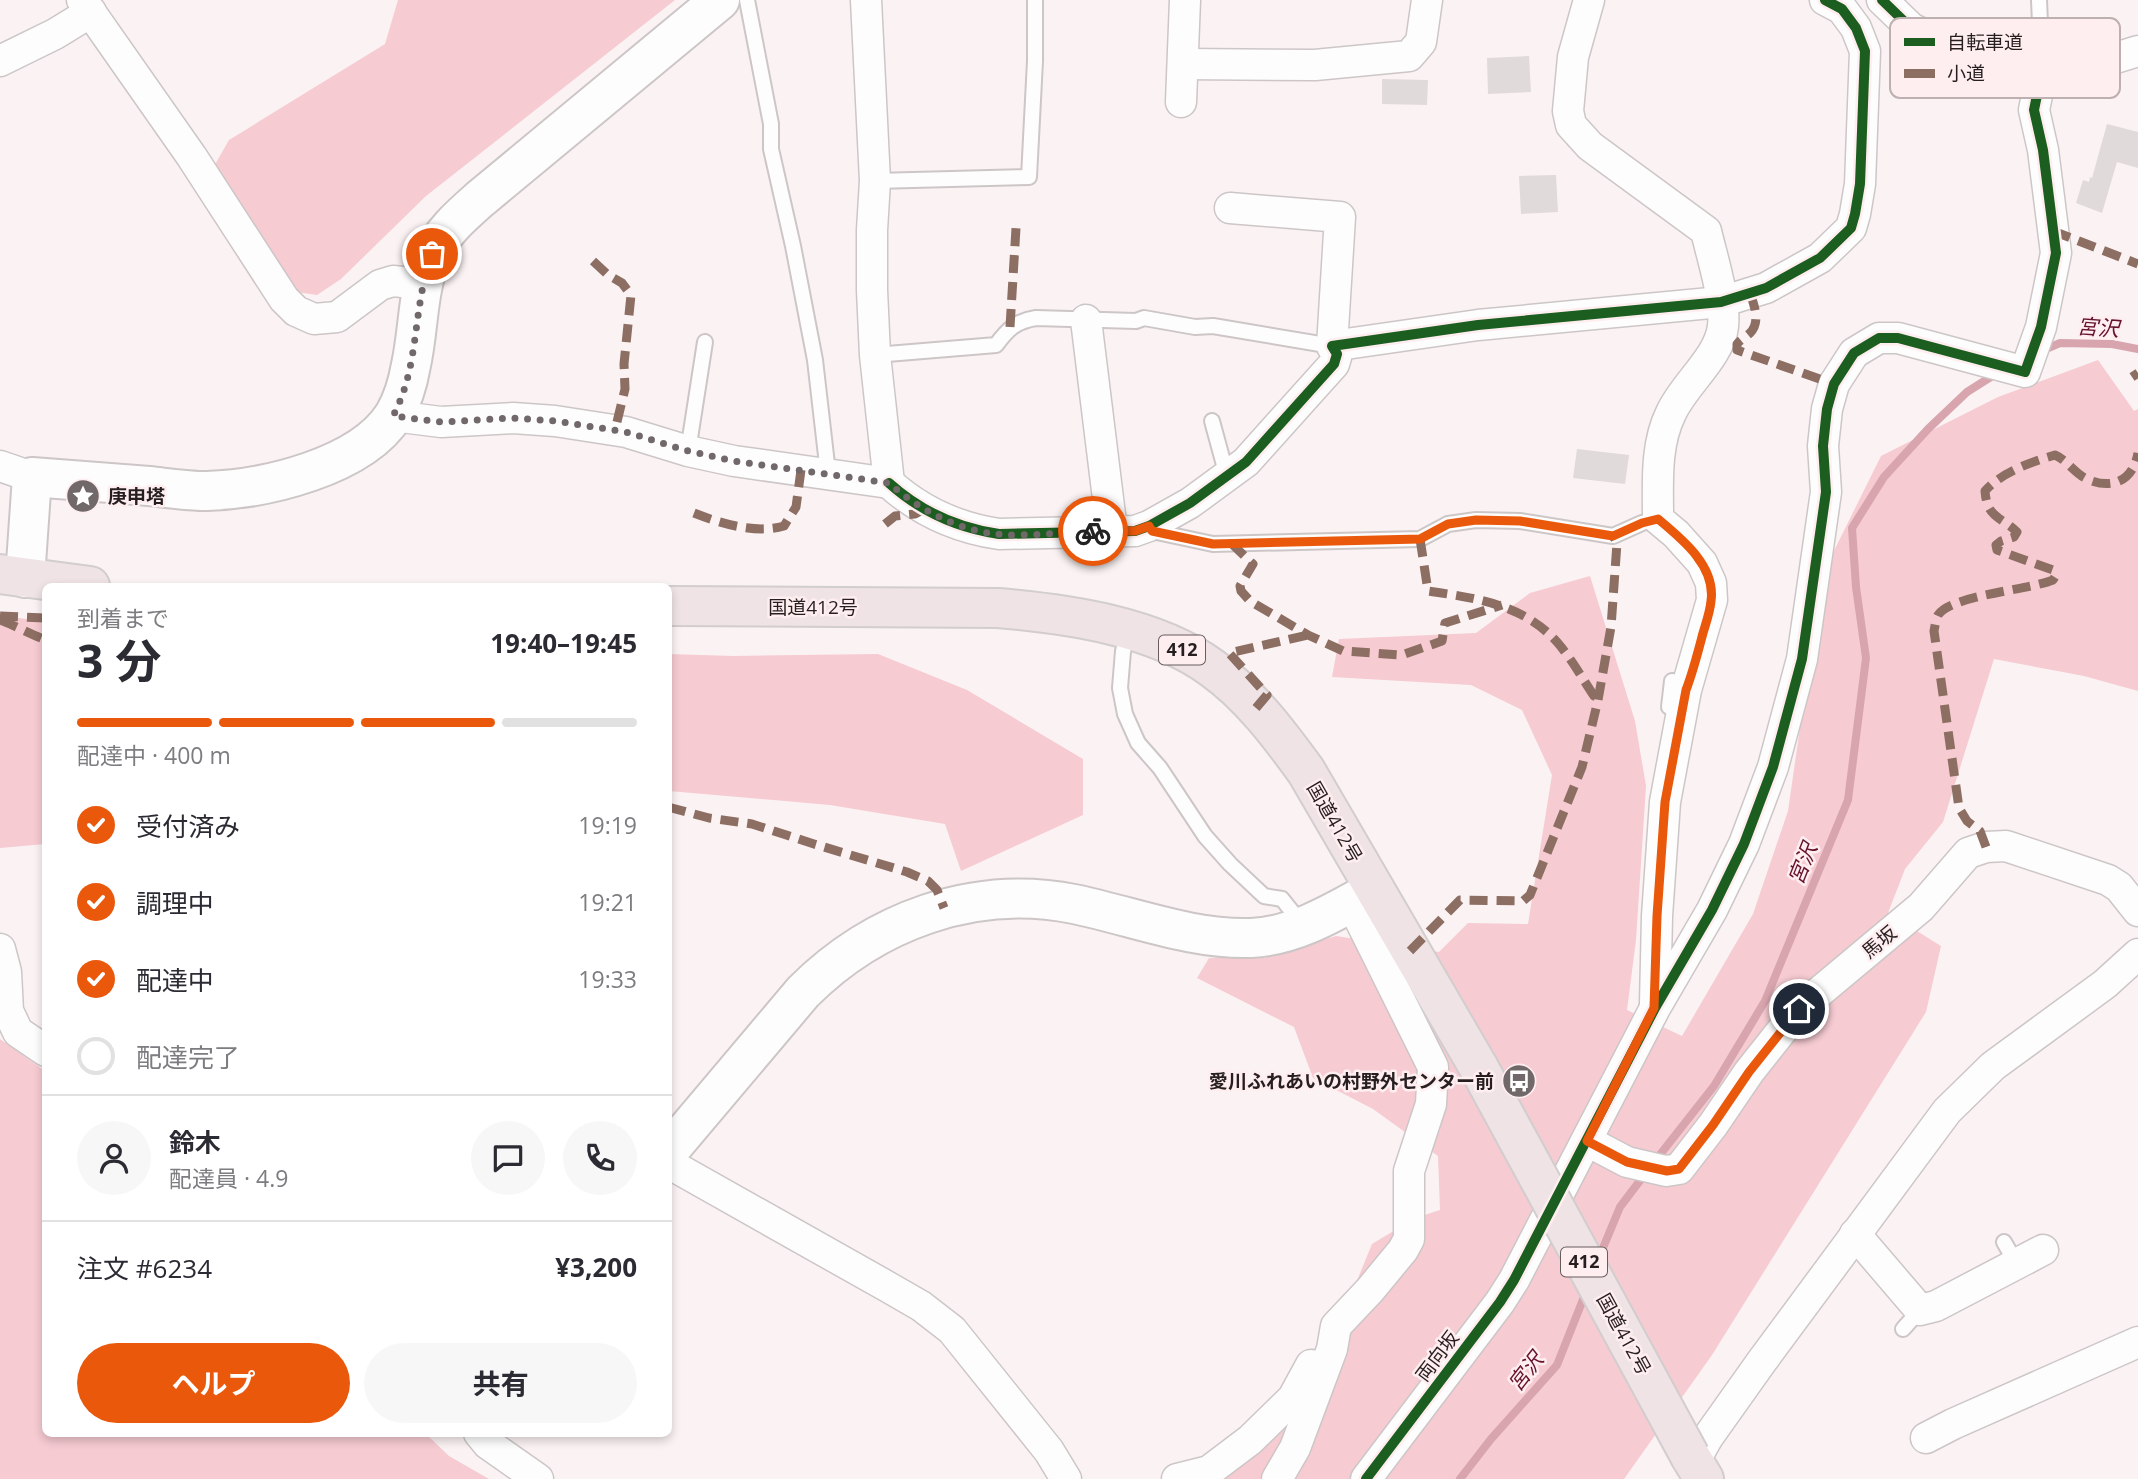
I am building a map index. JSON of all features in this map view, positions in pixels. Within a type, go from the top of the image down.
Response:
[{"type":"highway","points":[[12,576],[67,583]]},
{"type":"highway","name":"国道412号","points":[[672,606],[998,608],[1040,612],[1083,618],[1177,647],[1230,682],[1278,732],[1306,771],[1362,896],[1479,1068],[1696,1466]]},
{"type":"street","points":[[12,576],[16,472],[206,491],[246,487],[282,479],[336,461],[368,443],[393,416],[402,398],[411,366],[423,284],[432,254],[453,224],[720,0]]},
{"type":"street","points":[[866,0],[875,181],[872,266],[875,355],[889,483]]},
{"type":"street","points":[[1181,102],[1185,0]]},
{"type":"street","points":[[1183,64],[1314,65],[1409,56],[1421,42],[1427,0]]},
{"type":"street","points":[[1588,0],[1573,57],[1569,111],[1571,125],[1590,146],[1706,230],[1721,302],[1723,326],[1718,345],[1670,413],[1660,443],[1658,519],[1702,562],[1711,583],[1712,600],[1686,690],[1664,815],[1654,1008]]},
{"type":"street","points":[[1332,346],[1478,325],[1721,302],[1766,288],[1820,258],[1851,228],[1860,184],[1866,51],[1856,28],[1842,9],[1825,0]]},
{"type":"street","points":[[1882,0],[1901,18]]},
{"type":"street","points":[[0,61],[55,34],[86,6],[192,157],[284,299],[296,311],[314,319],[337,317],[380,285],[393,281],[423,284]]},
{"type":"street","points":[[2120,57],[2138,51]]},
{"type":"street","name":"両向坂","points":[[1366,1479],[1514,1280],[1654,1008],[1712,910],[1744,844],[1773,767],[1802,659],[1826,492],[1823,446],[1827,409],[1834,384],[1844,367],[1854,353],[1867,344],[1879,338],[1898,338],[2025,372],[2041,327],[2056,253],[2034,110],[2037,98]]},
{"type":"street","points":[[393,416],[441,422],[513,418],[555,421],[626,432],[688,451],[734,461],[889,483],[936,516],[980,531],[999,534],[1135,531],[1190,503],[1246,463],[1334,364],[1336,354],[1332,346],[1340,217],[1230,208]]},
{"type":"street","points":[[1086,320],[1112,531]]},
{"type":"street","name":"馬坂","points":[[1587,1141],[1627,1162],[1667,1171],[1679,1169],[1749,1072],[1799,1009],[1921,907],[1968,853],[1986,847],[2006,846],[2108,880],[2119,887],[2138,911]]},
{"type":"street","points":[[672,1148],[824,970],[850,951],[915,918],[957,904],[1021,899],[1074,904],[1199,934],[1254,938],[1304,927],[1362,896],[1433,1068],[1432,1104],[1409,1171],[1409,1239],[1403,1250],[1322,1345],[1293,1398],[1250,1440],[1209,1471],[1177,1479]]},
{"type":"street","points":[[0,949],[6,972],[4,1010],[18,1032],[42,1048]]},
{"type":"street","points":[[1696,1466],[1708,1437],[1947,1111],[1993,1066],[2105,984],[2138,954]]},
{"type":"street","points":[[672,1165],[921,1306],[952,1330],[1049,1465],[1066,1479]]},
{"type":"street","points":[[1855,1234],[1911,1319],[1936,1306],[2010,1252],[2042,1250]]},
{"type":"street","points":[[1277,1479],[1296,1448],[1332,1349],[1336,1326]]},
{"type":"street","points":[[1926,1438],[1949,1415],[2134,1336]]},
{"type":"street","points":[[482,1437],[488,1444],[538,1479]]},
{"type":"lane","points":[[747,0],[771,124],[771,149],[815,360],[828,473]]},
{"type":"lane","points":[[875,181],[1029,177],[1035,0]]},
{"type":"lane","points":[[2039,0],[2040,18]]},
{"type":"lane","points":[[875,355],[996,345],[1010,327],[1036,318],[1136,321],[1144,318],[1195,327],[1213,326],[1332,346]]},
{"type":"lane","points":[[688,451],[705,342]]},
{"type":"lane","points":[[1212,421],[1227,476]]},
{"type":"lane","points":[[1149,526],[1152,531],[1213,544],[1420,539],[1448,524],[1476,520],[1520,521],[1613,536],[1658,519]]},
{"type":"lane","points":[[1129,631],[1120,688],[1125,714],[1138,743],[1160,768],[1205,836],[1264,896],[1282,899],[1304,927]]},
{"type":"lane","points":[[1672,681],[1666,731],[1676,739]]},
{"type":"shaded area","points":[[398,0],[675,0],[426,196],[341,279],[317,295],[296,292],[213,168],[229,140],[385,44]]},
{"type":"shaded area","points":[[2098,360],[2134,411],[2138,409],[2138,691],[2084,676],[1994,659],[1943,822],[1905,869],[1888,913],[1941,946],[1926,1012],[1712,1355],[1624,1479],[1217,1479],[1301,1417],[1372,1244],[1415,1218],[1440,1210],[1438,1156],[1373,1109],[1313,1078],[1294,1027],[1197,978],[1209,958],[1264,958],[1336,936],[1439,952],[1468,923],[1528,924],[1552,775],[1522,710],[1471,685],[1332,677],[1339,639],[1476,633],[1530,593],[1590,576],[1635,721],[1646,786],[1636,940],[1627,1010],[1682,1036],[1753,914],[1788,811],[1822,575],[1881,456],[1998,397]]},
{"type":"shaded area","points":[[0,615],[42,622],[42,844],[0,848]]},
{"type":"shaded area","points":[[672,654],[878,654],[967,690],[1083,759],[1083,815],[961,871],[945,824],[830,805],[672,791]]},
{"type":"shaded area","points":[[0,1039],[42,1069],[42,1437],[429,1437],[449,1456],[489,1479],[0,1479]]},
{"type":"building","points":[[1529,56],[1531,92],[1488,94],[1487,58]]},
{"type":"building","points":[[1382,79],[1428,80],[1427,105],[1382,104]]},
{"type":"building","points":[[2107,124],[2138,132],[2138,168],[2117,162],[2102,213],[2076,203],[2083,180],[2089,182],[2090,177],[2092,178]]},
{"type":"building","points":[[1556,175],[1558,212],[1521,214],[1519,176]]},
{"type":"building","points":[[1577,449],[1629,455],[1625,484],[1573,478]]},
{"type":"waterway","name":"宮沢","points":[[2039,352],[2060,343],[2112,344],[2138,349]]},
{"type":"waterway","name":"宮沢","points":[[1655,1161],[1714,1086],[1765,1001],[1848,800],[1866,658],[1856,587],[1852,528],[1884,477],[1928,429],[1967,392],[1997,373]]},
{"type":"waterway","name":"宮沢","points":[[1598,1260],[1620,1207],[1645,1174]]},
{"type":"waterway","name":"宮沢","points":[[1460,1479],[1491,1439],[1557,1365],[1586,1292]]},
{"type":"marked path","points":[[1010,327],[1016,228]]},
{"type":"marked path","points":[[2053,231],[2138,264]]},
{"type":"marked path","points":[[593,261],[622,283],[631,295],[624,364],[625,389],[615,430]]},
{"type":"marked path","points":[[1750,293],[1756,313],[1755,324],[1750,333],[1737,344],[1737,350],[1834,384]]},
{"type":"marked path","points":[[2132,377],[2138,373]]},
{"type":"marked path","points":[[1986,847],[1980,831],[1967,821],[1959,808],[1934,631],[1936,621],[1946,608],[1958,602],[2041,584],[2053,580],[2056,575],[2053,570],[1997,550],[1996,545],[2014,537],[2017,532],[1995,516],[1988,507],[1985,491],[2008,473],[2055,455],[2087,479],[2105,484],[2113,483],[2126,476],[2138,453]]},
{"type":"marked path","points":[[694,513],[727,524],[751,528],[784,526],[796,507],[801,470]]},
{"type":"marked path","points":[[885,524],[895,516],[915,514],[924,509]]},
{"type":"marked path","points":[[1410,951],[1460,900],[1523,901],[1530,895],[1582,767],[1598,700],[1611,627],[1617,543],[1613,536]]},
{"type":"marked path","points":[[1420,539],[1428,591],[1481,600],[1529,619],[1557,642],[1594,696],[1599,697]]},
{"type":"marked path","points":[[1231,543],[1253,564],[1240,586],[1250,601],[1308,635],[1343,651],[1402,655],[1442,641],[1445,623],[1502,605]]},
{"type":"marked path","points":[[0,616],[42,618]]},
{"type":"marked path","points":[[0,620],[42,638]]},
{"type":"marked path","points":[[1256,708],[1267,695],[1229,653],[1308,635]]},
{"type":"marked path","points":[[672,808],[709,818],[752,824],[907,872],[928,881],[937,890],[944,908]]},
{"type":"cycle path","points":[[889,483],[940,517],[999,534],[1135,531],[1190,503],[1246,462],[1334,364],[1337,354],[1332,346],[1478,325],[1721,302],[1766,288],[1820,258],[1851,228],[1855,214],[1860,184],[1865,51],[1856,28],[1842,9],[1825,0]]},
{"type":"cycle path","points":[[1882,0],[1901,18]]},
{"type":"cycle path","points":[[1366,1479],[1514,1280],[1655,1008],[1712,910],[1744,844],[1773,767],[1802,659],[1826,492],[1823,446],[1827,409],[1834,384],[1854,353],[1879,338],[1898,338],[2025,372],[2041,327],[2056,253],[2043,150],[2034,110],[2036,98]]},
{"type":"way so far","points":[[432,254],[423,284],[411,366],[402,398],[393,416],[441,422],[513,418],[615,430],[734,461],[889,483],[936,516],[980,531],[999,534],[1093,531]]},
{"type":"place","name":"庚申塔","points":[[83,496]]},
{"type":"place","name":"愛川ふれあいの村野外センター前","points":[[1519,1081]]},
{"type":"route","points":[[1093,531],[1135,531],[1149,526],[1152,531],[1213,544],[1420,539],[1448,524],[1476,520],[1520,521],[1613,536],[1658,519],[1702,562],[1711,583],[1712,600],[1686,690],[1665,802],[1654,1008],[1587,1141],[1627,1162],[1667,1171],[1679,1169],[1749,1072],[1799,1009]]}]
